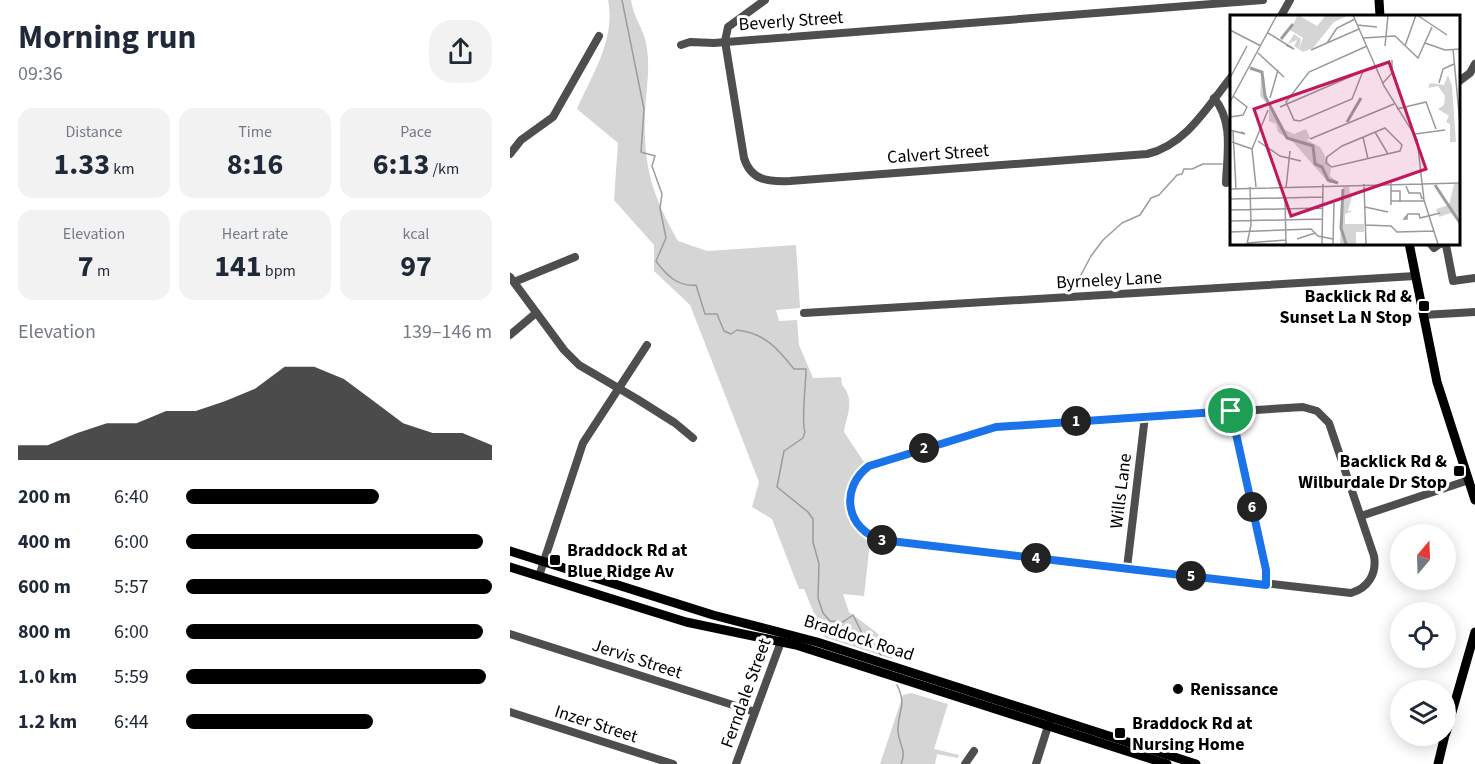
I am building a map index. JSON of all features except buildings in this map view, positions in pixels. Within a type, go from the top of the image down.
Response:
[{"type":"main road","points":[[1379,0],[1380,15]]},
{"type":"main road","points":[[1409,244],[1440,391],[1475,500]]},
{"type":"main road","name":"Braddock Road","points":[[510,551],[1196,764]]},
{"type":"main road","name":"Braddock Road","points":[[510,567],[686,622],[783,637],[1167,764]]},
{"type":"main road","points":[[1456,699],[1475,632]]},
{"type":"main road","points":[[1436,762],[1442,746]]},
{"type":"street","points":[[725,41],[728,27],[765,0]]},
{"type":"street","name":"Beverly Street","points":[[681,45],[690,42],[1263,0]]},
{"type":"street","points":[[1282,15],[1290,0]]},
{"type":"street","points":[[510,154],[521,140],[553,117],[599,36]]},
{"type":"street","name":"Calvert Street","points":[[725,41],[744,158],[752,174],[768,181],[1147,154],[1165,148],[1181,137],[1230,79]]},
{"type":"street","points":[[1460,80],[1470,73],[1475,64]]},
{"type":"street","points":[[1215,98],[1224,111],[1228,128],[1226,183]]},
{"type":"street","points":[[1444,244],[1446,245],[1453,281],[1475,278]]},
{"type":"street","points":[[575,257],[512,280],[571,358],[588,371],[675,423],[693,438]]},
{"type":"street","name":"Byrneley Lane","points":[[804,313],[1415,276]]},
{"type":"street","points":[[1423,315],[1475,312]]},
{"type":"street","points":[[510,335],[536,313]]},
{"type":"street","points":[[539,576],[578,455],[647,345]]},
{"type":"street","points":[[1304,407],[1322,414],[1332,429],[1375,562],[1373,574],[1362,589],[1345,594],[882,540],[869,535],[860,528],[850,506],[852,488],[863,470],[874,463],[996,427],[1231,411],[1304,407]]},
{"type":"street","points":[[1231,411],[1266,570],[1266,585]]},
{"type":"street","name":"Wills Lane","points":[[1127,568],[1145,416]]},
{"type":"street","points":[[1361,516],[1468,480]]},
{"type":"street","name":"Jervis Street","points":[[511,637],[755,712]]},
{"type":"street","name":"Ferndale Street","points":[[736,764],[783,637]]},
{"type":"street","name":"Inzer Street","points":[[510,712],[673,764]]},
{"type":"street","points":[[1036,764],[1050,727],[1048,717]]},
{"type":"street","points":[[965,764],[974,751]]},
{"type":"shaded area","points":[[608,0],[631,0],[645,38],[648,61],[645,132],[648,165],[656,194],[678,241],[707,251],[796,245],[800,308],[776,310],[779,321],[797,320],[799,345],[813,378],[841,377],[848,397],[849,409],[844,432],[864,462],[849,484],[844,504],[852,522],[870,542],[864,596],[843,594],[849,612],[876,632],[892,651],[892,659],[824,637],[804,589],[799,589],[772,519],[752,507],[759,482],[690,305],[654,271],[654,245],[614,200],[618,143],[577,109],[606,43],[610,14]]},
{"type":"shaded area","points":[[911,693],[948,704],[934,749],[959,755],[958,758],[937,754],[935,764],[880,764],[903,695]]},
{"type":"waterway","points":[[622,0],[644,109],[641,152],[655,156],[652,166],[662,194],[660,208],[666,238],[656,261],[673,279],[684,284],[696,285],[705,314],[717,314],[724,331],[731,334],[737,330],[763,338],[794,369],[806,369],[805,432],[803,438],[784,451],[777,487],[808,512],[813,519],[813,542],[819,564],[818,598],[823,613],[830,621],[843,622],[853,615],[862,633],[881,655]]},
{"type":"waterway","points":[[1075,286],[1091,256],[1103,240],[1122,223],[1140,215],[1151,198],[1159,195],[1177,175],[1182,174],[1184,169],[1192,169],[1203,164],[1222,164]]},
{"type":"waterway","points":[[897,685],[902,699],[898,725],[903,751],[901,764]]},
{"type":"place","name":"Backlick Rd & Sunset La N Stop","points":[[1424,306]]},
{"type":"place","name":"Backlick Rd & Wilburdale Dr Stop","points":[[1459,471]]},
{"type":"place","name":"Braddock Rd at Blue Ridge Av","points":[[555,560]]},
{"type":"place","name":"Renissance","points":[[1178,689]]},
{"type":"place","name":"Braddock Rd at Nursing Home","points":[[1120,733]]},
{"type":"route","points":[[1231,411],[1266,570],[1266,585],[882,540],[863,531],[852,513],[850,495],[854,481],[869,466],[990,428],[1231,411]]}]
